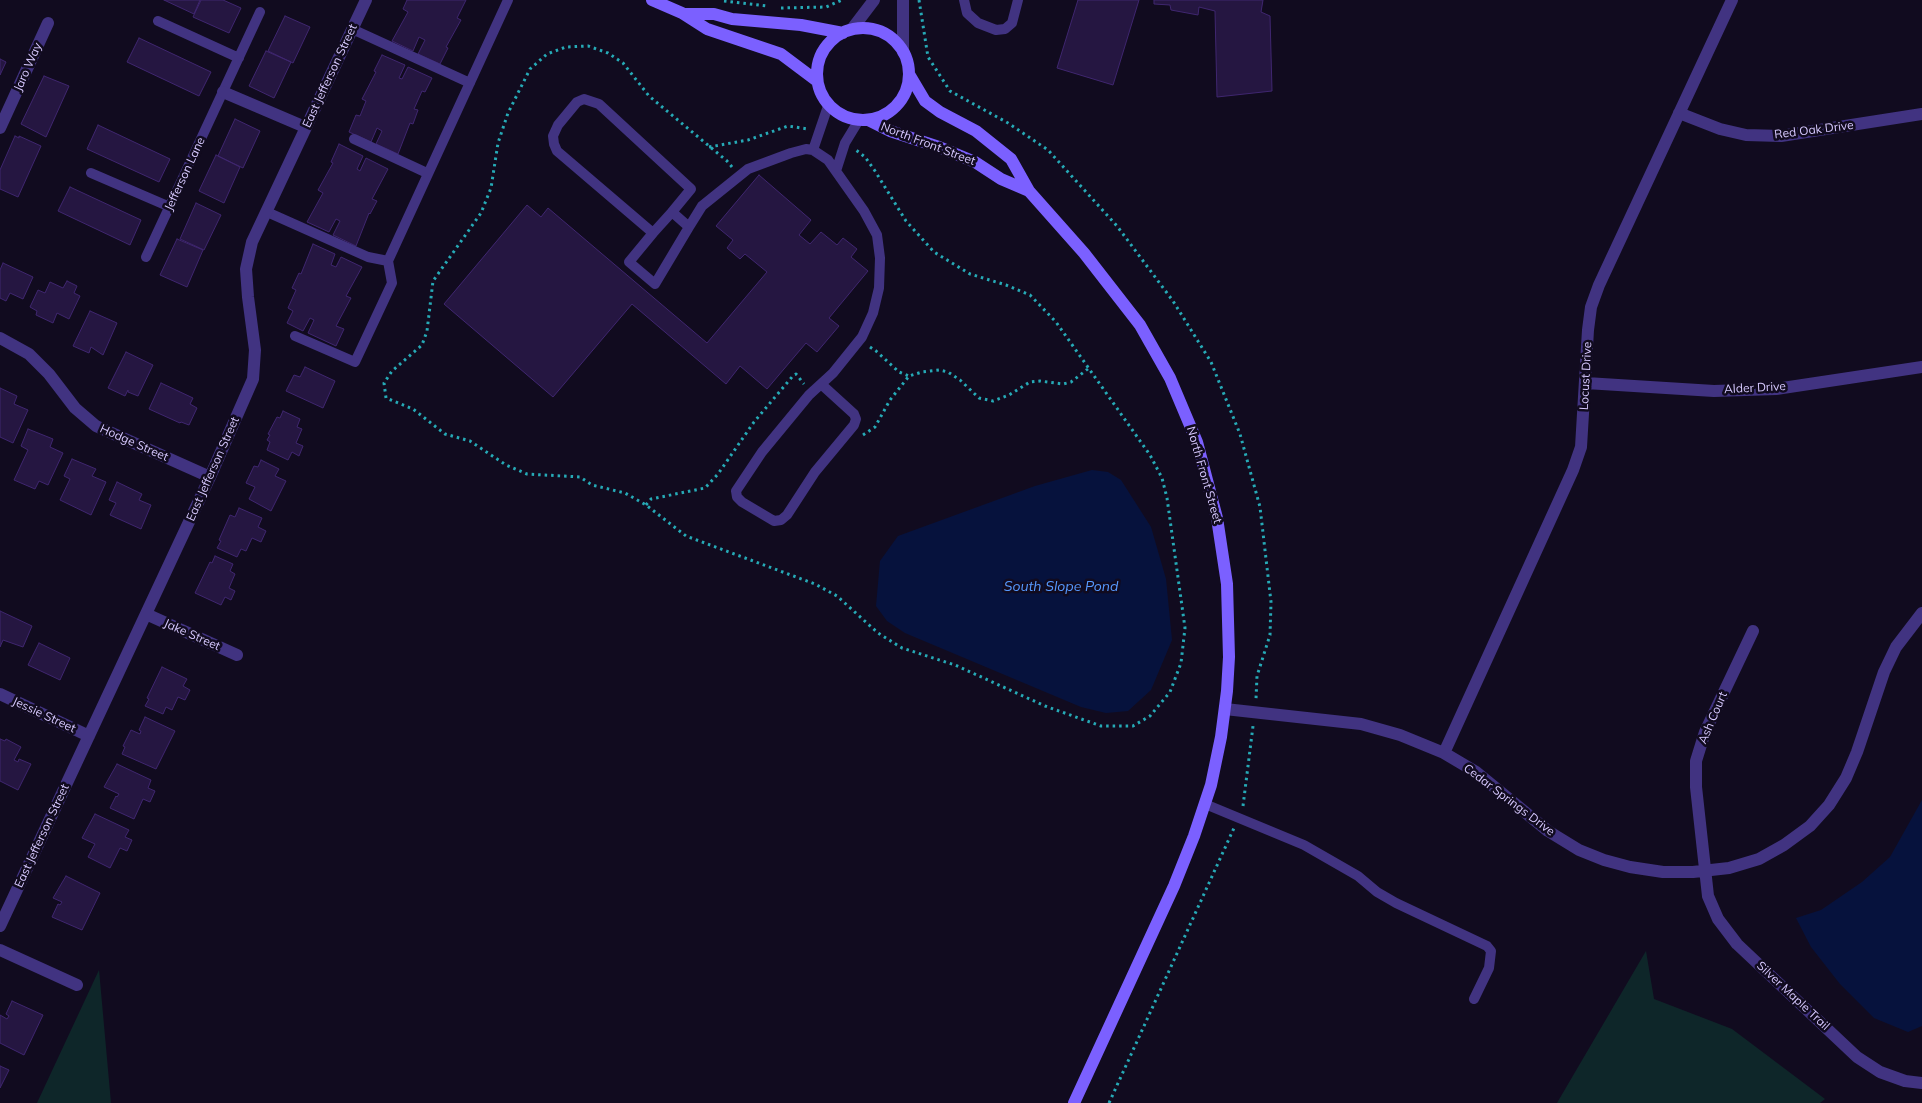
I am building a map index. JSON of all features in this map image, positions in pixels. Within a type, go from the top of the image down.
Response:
[{"type":"main road","points":[[652,0],[682,14],[707,29],[781,54],[817,81]]},
{"type":"main road","points":[[682,14],[714,14],[732,18],[801,24],[847,31],[874,29],[886,34],[896,42],[903,52],[909,74],[925,101],[940,112],[976,130],[1011,159],[1029,191]]},
{"type":"main road","points":[[847,31],[831,41],[822,52],[817,66],[817,81],[821,94],[828,106],[840,115],[853,120],[882,117],[893,110],[904,94],[909,74]]},
{"type":"main road","name":"North Front Street","points":[[864,120],[890,132],[940,147],[975,162],[1001,179],[1029,191],[1084,253],[1140,325],[1170,378],[1188,420],[1206,474],[1217,518],[1223,549],[1229,631],[1227,691],[1219,746],[1205,804],[1174,886],[1074,1103]]},
{"type":"street","name":"East Jefferson Street","points":[[0,926],[210,477],[253,379],[255,350],[246,269],[252,242],[366,0]]},
{"type":"street","points":[[847,31],[874,0]]},
{"type":"street","points":[[903,0],[903,52]]},
{"type":"street","name":"Locust Drive","points":[[1444,753],[1573,470],[1581,447],[1590,315],[1599,285],[1732,0]]},
{"type":"street","name":"Jaro Way","points":[[0,128],[4,108],[48,23]]},
{"type":"street","points":[[223,92],[305,128]]},
{"type":"street","name":"Red Oak Drive","points":[[1679,113],[1746,135],[1781,136],[1922,114]]},
{"type":"street","name":"Hodge Street","points":[[0,338],[29,354],[49,374],[75,408],[96,426],[210,477]]},
{"type":"street","name":"Alder Drive","points":[[1586,383],[1714,390],[1776,389],[1922,367]]},
{"type":"street","name":"Cedar Springs Drive","points":[[1225,709],[1361,724],[1400,735],[1444,753],[1476,772],[1548,830],[1579,850],[1604,860],[1630,867],[1663,872],[1729,868],[1759,859],[1784,845],[1810,826],[1828,805],[1846,778],[1857,752],[1884,672],[1896,648],[1922,613]]},
{"type":"street","name":"Jake Street","points":[[146,614],[237,656]]},
{"type":"street","name":"Ash Court","points":[[1705,870],[1696,787],[1696,761],[1705,732],[1752,631]]},
{"type":"street","name":"Jessie Street","points":[[0,694],[89,736]]},
{"type":"street","name":"Silver Maple Trail","points":[[1705,870],[1708,896],[1718,919],[1738,944],[1858,1057],[1880,1072],[1905,1081],[1922,1083]]},
{"type":"street","points":[[0,950],[77,985]]},
{"type":"lane","points":[[296,336],[355,362],[392,283],[388,261],[508,0]]},
{"type":"lane","points":[[964,0],[967,13],[978,23],[996,30],[1005,29],[1012,23],[1018,0]]},
{"type":"lane","name":"Jefferson Lane","points":[[146,257],[260,12]]},
{"type":"lane","points":[[158,22],[239,58]]},
{"type":"lane","points":[[352,29],[470,83]]},
{"type":"lane","points":[[653,233],[557,151],[553,136],[555,130],[577,102],[584,99],[599,104],[691,189],[629,262],[655,284],[702,206],[748,168],[806,149],[813,150],[828,160],[859,203],[877,235],[879,288],[873,313],[859,341],[833,373],[820,384],[812,392],[762,452],[736,491],[737,497],[742,502],[774,521],[781,520],[787,515],[815,472],[849,432],[856,419],[854,414],[820,384]]},
{"type":"lane","points":[[813,150],[828,106]]},
{"type":"lane","points":[[836,171],[845,143],[864,120]]},
{"type":"lane","points":[[354,139],[428,173]]},
{"type":"lane","points":[[91,173],[170,207]]},
{"type":"lane","points":[[267,212],[368,258],[388,261]]},
{"type":"lane","points":[[672,212],[689,228]]},
{"type":"lane","points":[[1205,804],[1304,845],[1358,876],[1377,892],[1396,903],[1487,946],[1491,951],[1489,968],[1474,999]]},
{"type":"path","points":[[721,0],[769,7]]},
{"type":"path","points":[[778,8],[826,7],[842,0]]},
{"type":"path","points":[[919,0],[919,9]]},
{"type":"path","points":[[800,8],[801,24]]},
{"type":"path","points":[[709,147],[730,165]]},
{"type":"path","points":[[859,341],[876,351],[899,372],[909,376]]},
{"type":"path","points":[[849,432],[859,436],[871,431],[890,400],[909,376],[922,372],[939,370],[948,372],[960,380],[979,398],[993,401],[1009,395],[1030,382],[1040,381],[1062,384],[1072,382],[1089,368]]},
{"type":"path","points":[[646,505],[651,499],[696,491],[712,483],[754,422],[796,374],[812,392]]},
{"type":"path","points":[[1109,1103],[1242,808],[1255,712]]},
{"type":"green space","points":[[1646,951],[1654,999],[1732,1029],[1825,1099],[1820,1103],[1557,1103]]},
{"type":"green space","points":[[99,970],[111,1103],[37,1103]]},
{"type":"water","name":"South Slope Pond","points":[[1092,470],[1108,472],[1121,480],[1151,527],[1166,579],[1172,640],[1151,690],[1128,711],[1106,713],[1081,707],[905,633],[887,621],[876,606],[880,561],[898,536],[1035,486]]},
{"type":"water","points":[[1922,800],[1922,1026],[1908,1032],[1874,1018],[1840,984],[1811,947],[1796,918],[1821,910],[1862,882],[1890,857]]},
{"type":"building","points":[[164,0],[200,0],[194,14]]},
{"type":"building","points":[[201,0],[223,0],[241,8],[229,33],[193,17]]},
{"type":"building","points":[[407,0],[466,0],[457,18],[461,20],[446,47],[448,48],[440,64],[418,54],[425,40],[419,37],[413,51],[392,41],[408,12],[403,9]]},
{"type":"building","points":[[1078,0],[1139,0],[1113,85],[1057,68]]},
{"type":"building","points":[[1154,0],[1263,0],[1261,12],[1270,16],[1272,91],[1217,97],[1215,11],[1199,7],[1198,15],[1171,10],[1170,5],[1154,4]]},
{"type":"building","points":[[285,16],[310,27],[293,63],[268,51]]},
{"type":"building","points":[[139,38],[211,72],[199,96],[127,62]]},
{"type":"building","points":[[266,51],[291,62],[274,98],[249,86]]},
{"type":"building","points":[[382,55],[405,65],[399,78],[402,79],[408,67],[432,78],[425,92],[422,91],[414,109],[418,110],[413,124],[410,123],[398,154],[376,144],[382,131],[377,128],[371,142],[349,132],[356,115],[360,116],[366,101],[362,99],[376,72],[374,71]]},
{"type":"building","points":[[0,59],[6,62],[0,75]]},
{"type":"building","points":[[44,76],[69,86],[46,137],[21,124]]},
{"type":"building","points":[[235,119],[260,131],[243,168],[218,156]]},
{"type":"building","points":[[98,125],[170,159],[159,182],[87,149]]},
{"type":"building","points":[[15,136],[41,146],[18,197],[0,189],[0,170]]},
{"type":"building","points":[[339,144],[363,156],[357,169],[360,171],[366,158],[388,169],[372,199],[377,201],[369,213],[356,246],[333,235],[340,221],[336,219],[329,232],[307,222],[323,193],[318,190],[333,163],[331,162]]},
{"type":"building","points":[[216,155],[240,167],[224,203],[199,191]]},
{"type":"building","points":[[759,175],[811,220],[799,235],[810,244],[821,232],[837,245],[843,238],[857,249],[851,257],[868,271],[829,318],[839,326],[817,352],[806,343],[767,389],[740,366],[726,384],[632,304],[553,397],[444,304],[527,205],[541,217],[548,208],[707,343],[767,272],[745,254],[740,259],[727,248],[733,240],[716,226]]},
{"type":"building","points":[[70,187],[141,220],[130,245],[58,211]]},
{"type":"building","points":[[196,203],[221,215],[204,250],[180,239]]},
{"type":"building","points":[[177,239],[203,250],[187,287],[160,275]]},
{"type":"building","points":[[313,244],[335,254],[331,265],[336,267],[341,257],[362,267],[346,296],[351,298],[336,326],[344,329],[336,346],[308,333],[314,320],[310,318],[303,331],[287,323],[293,311],[288,308],[296,290],[292,288],[299,273],[301,274]]},
{"type":"building","points":[[3,263],[33,277],[23,299],[10,293],[6,301],[0,298],[0,270]]},
{"type":"building","points":[[67,281],[77,286],[74,293],[80,296],[69,319],[57,313],[53,323],[36,315],[37,311],[30,307],[38,290],[45,293],[50,282],[63,288]]},
{"type":"building","points":[[90,311],[117,323],[103,355],[91,347],[89,353],[73,346]]},
{"type":"building","points":[[126,352],[153,365],[138,396],[128,392],[128,390],[125,396],[108,388]]},
{"type":"building","points":[[305,367],[335,381],[323,408],[286,391],[294,375],[300,377]]},
{"type":"building","points":[[161,383],[193,398],[190,404],[197,408],[189,425],[149,409]]},
{"type":"building","points":[[0,388],[17,396],[14,404],[28,410],[13,443],[0,437]]},
{"type":"building","points":[[283,411],[300,419],[297,427],[302,429],[296,443],[303,446],[299,456],[292,452],[288,460],[267,450],[270,442],[267,440],[270,435],[268,434],[277,417],[280,418]]},
{"type":"building","points":[[28,429],[53,439],[50,447],[63,453],[48,485],[39,481],[35,489],[14,480],[28,450],[21,446]]},
{"type":"building","points":[[72,459],[96,469],[92,476],[106,482],[91,515],[60,500],[70,479],[64,476]]},
{"type":"building","points":[[261,460],[279,469],[275,476],[286,481],[271,511],[249,499],[255,487],[246,483],[254,466],[258,467]]},
{"type":"building","points":[[117,482],[142,494],[139,500],[151,505],[141,529],[110,515],[116,503],[109,500]]},
{"type":"building","points":[[239,508],[262,518],[258,527],[266,531],[261,542],[252,538],[246,551],[241,549],[237,557],[217,548],[230,515],[235,517]]},
{"type":"building","points":[[215,556],[233,564],[230,571],[235,574],[229,588],[235,591],[231,600],[225,597],[221,605],[195,593],[210,562],[212,563]]},
{"type":"building","points":[[0,611],[32,626],[23,647],[3,640],[0,647]]},
{"type":"building","points":[[39,643],[70,658],[60,680],[28,665]]},
{"type":"building","points":[[162,667],[187,679],[183,686],[190,690],[185,700],[178,697],[172,710],[166,707],[163,714],[145,706]]},
{"type":"building","points":[[145,717],[175,731],[156,769],[122,754],[125,747],[123,746],[131,730],[140,734],[141,731],[139,730]]},
{"type":"building","points":[[0,739],[5,741],[6,739],[21,747],[14,760],[18,762],[19,759],[31,764],[18,790],[0,781]]},
{"type":"building","points":[[117,764],[151,780],[148,788],[155,791],[150,802],[143,799],[134,819],[110,808],[119,794],[104,787]]},
{"type":"building","points":[[95,814],[129,830],[125,837],[132,840],[127,851],[120,848],[110,868],[88,857],[95,844],[82,838]]},
{"type":"building","points":[[66,876],[100,893],[82,930],[52,917],[58,904],[60,905],[62,902],[53,898]]},
{"type":"building","points":[[12,1001],[43,1015],[24,1055],[0,1043],[0,1015],[7,1019],[9,1016],[6,1014]]},
{"type":"building","points":[[0,1066],[9,1070],[0,1088]]}]
